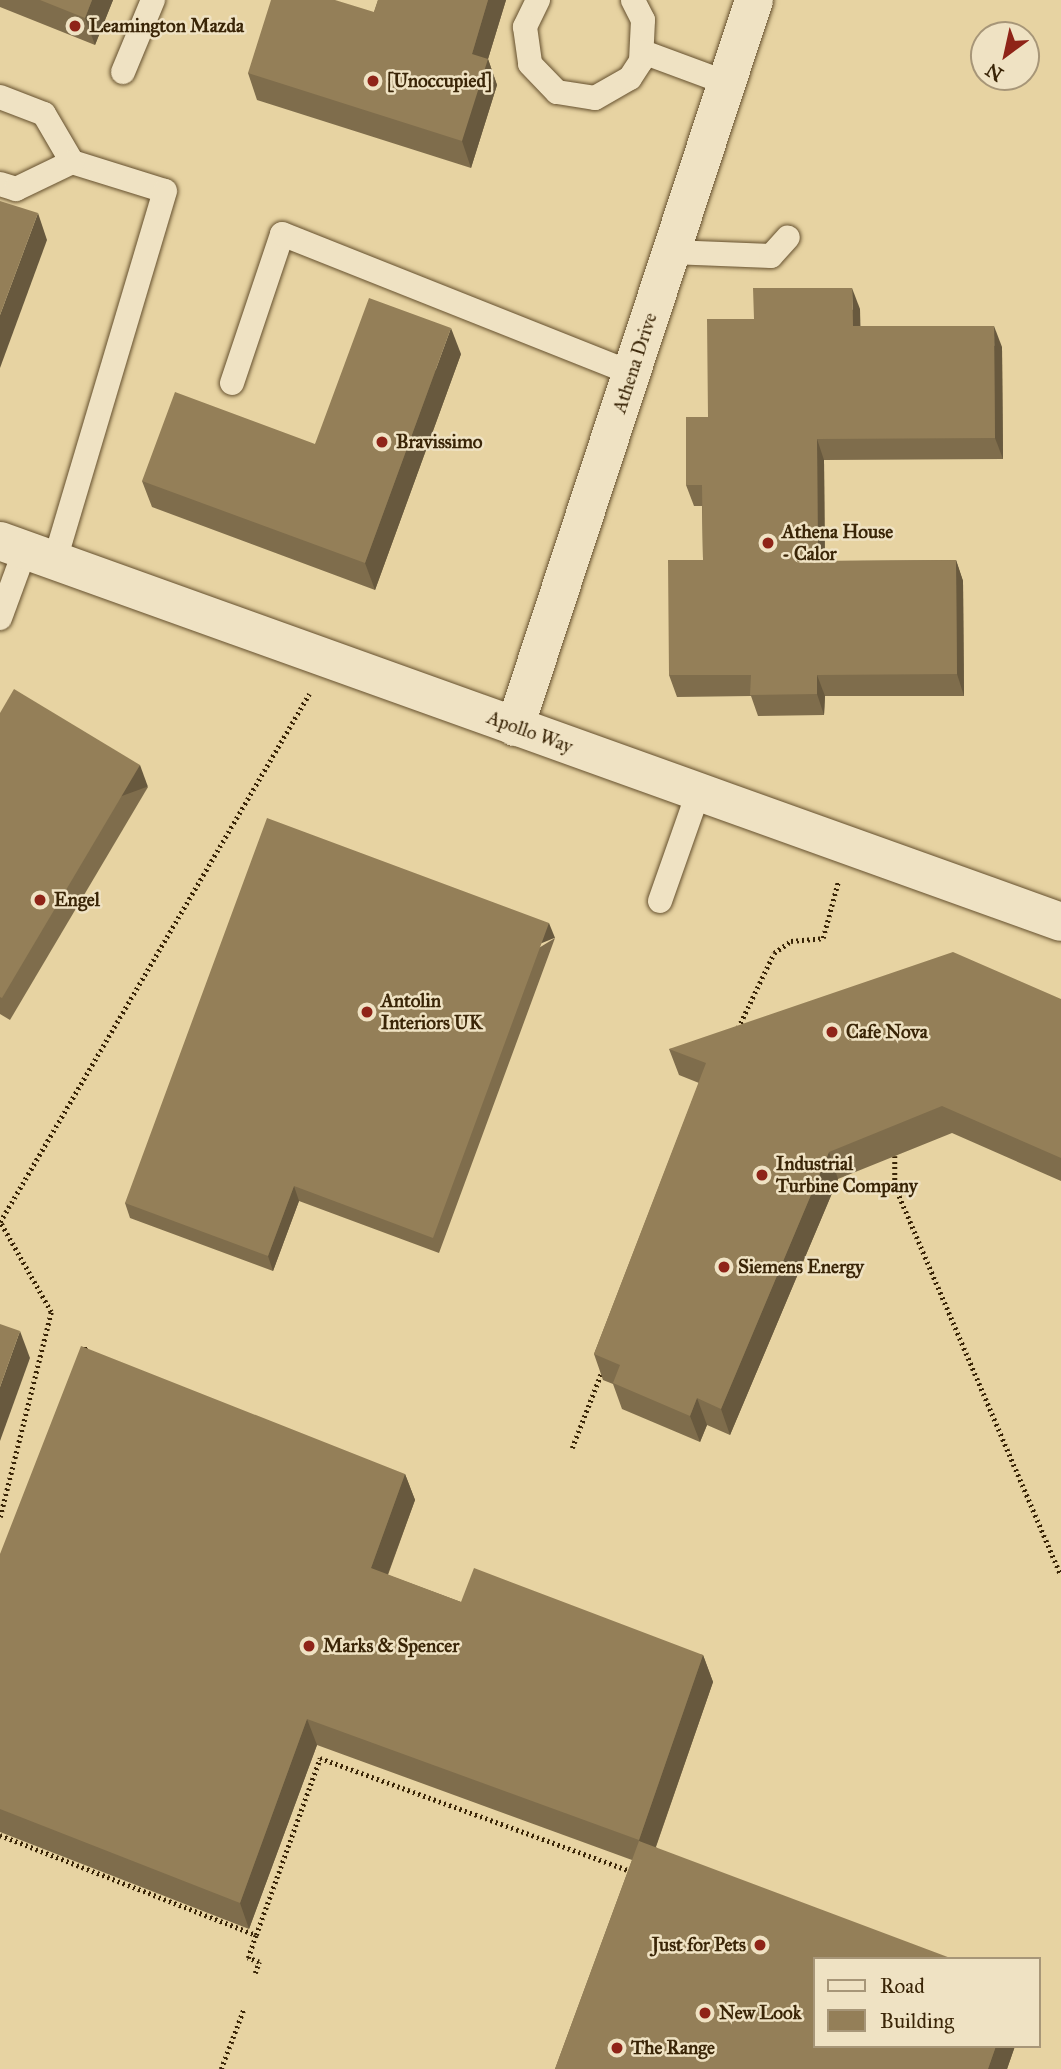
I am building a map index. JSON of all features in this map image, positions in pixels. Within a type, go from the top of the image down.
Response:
[{"type":"street","name":"Athena Drive","points":[[515,726],[754,0]]},
{"type":"street","name":"Apollo Way","points":[[27,551],[1061,922]]},
{"type":"lane","points":[[123,72],[153,0]]},
{"type":"lane","points":[[538,0],[525,27],[524,46],[530,64],[557,92],[595,98],[613,92],[630,79],[643,52],[643,20],[633,0]]},
{"type":"lane","points":[[643,52],[727,83]]},
{"type":"lane","points":[[0,97],[44,114],[72,162],[165,191],[0,618]]},
{"type":"lane","points":[[0,184],[16,190],[72,162]]},
{"type":"lane","points":[[232,383],[282,234],[632,373]]},
{"type":"lane","points":[[671,252],[771,256],[788,237]]},
{"type":"lane","points":[[660,901],[698,793]]},
{"type":"path","points":[[0,1517],[51,1312],[0,1222],[327,659]]},
{"type":"path","points":[[737,1031],[774,953],[791,940],[823,938],[838,881]]},
{"type":"path","points":[[895,1156],[895,1186],[1061,1575]]},
{"type":"path","points":[[82,1357],[86,1344]]},
{"type":"path","points":[[572,1448],[606,1360]]},
{"type":"path","points":[[255,1973],[259,1962],[248,1958],[320,1758],[635,1873],[630,1886]]},
{"type":"path","points":[[0,1835],[256,1935]]},
{"type":"path","points":[[221,2069],[244,2008]]},
{"type":"building","points":[[40,0],[92,0],[85,18]]},
{"type":"building","name":"[Unoccupied]","points":[[271,0],[335,0],[374,12],[378,0],[488,0],[472,54],[488,59],[462,141],[248,73]]},
{"type":"building","points":[[0,201],[38,213],[0,315]]},
{"type":"building","name":"Athena House - Calor","points":[[753,288],[852,288],[853,326],[994,326],[995,438],[817,439],[818,561],[956,560],[957,674],[817,675],[817,694],[750,695],[751,675],[669,675],[668,560],[703,560],[702,485],[686,485],[686,417],[708,417],[707,319],[754,319]]},
{"type":"building","name":"Bravissimo","points":[[369,298],[451,328],[365,563],[142,481],[175,392],[315,444]]},
{"type":"building","name":"Engel","points":[[14,689],[140,765],[2,998],[0,713]]},
{"type":"building","name":"Antolin Interiors UK","points":[[267,818],[549,923],[433,1238],[294,1186],[268,1256],[125,1203]]},
{"type":"building","name":"Siemens Energy","points":[[953,952],[1061,999],[1061,1158],[942,1106],[829,1152],[721,1409],[697,1398],[690,1416],[613,1383],[620,1365],[594,1354],[706,1063],[669,1049]]},
{"type":"building","points":[[0,1324],[20,1331],[0,1387]]},
{"type":"building","name":"Marks & Spencer","points":[[81,1346],[405,1474],[371,1568],[461,1602],[474,1568],[703,1655],[639,1840],[307,1719],[240,1903],[0,1809],[0,1554]]},
{"type":"building","points":[[639,1841],[948,1957],[813,1957],[813,2048],[995,2048],[988,2069],[555,2069]]},
{"type":"place","name":"Leamington Mazda","points":[[75,26]]},
{"type":"place","name":"[Unoccupied]","points":[[373,81]]},
{"type":"place","name":"Bravissimo","points":[[382,442]]},
{"type":"place","name":"Athena House - Calor","points":[[768,543]]},
{"type":"place","name":"Engel","points":[[40,900]]},
{"type":"place","name":"Antolin Interiors UK","points":[[367,1012]]},
{"type":"place","name":"Cafe Nova","points":[[832,1032]]},
{"type":"place","name":"Industrial Turbine Company","points":[[762,1175]]},
{"type":"place","name":"Siemens Energy","points":[[724,1267]]},
{"type":"place","name":"Marks & Spencer","points":[[309,1646]]},
{"type":"place","name":"Just for Pets","points":[[760,1945]]},
{"type":"place","name":"New Look","points":[[705,2013]]},
{"type":"place","name":"The Range","points":[[617,2048]]}]
